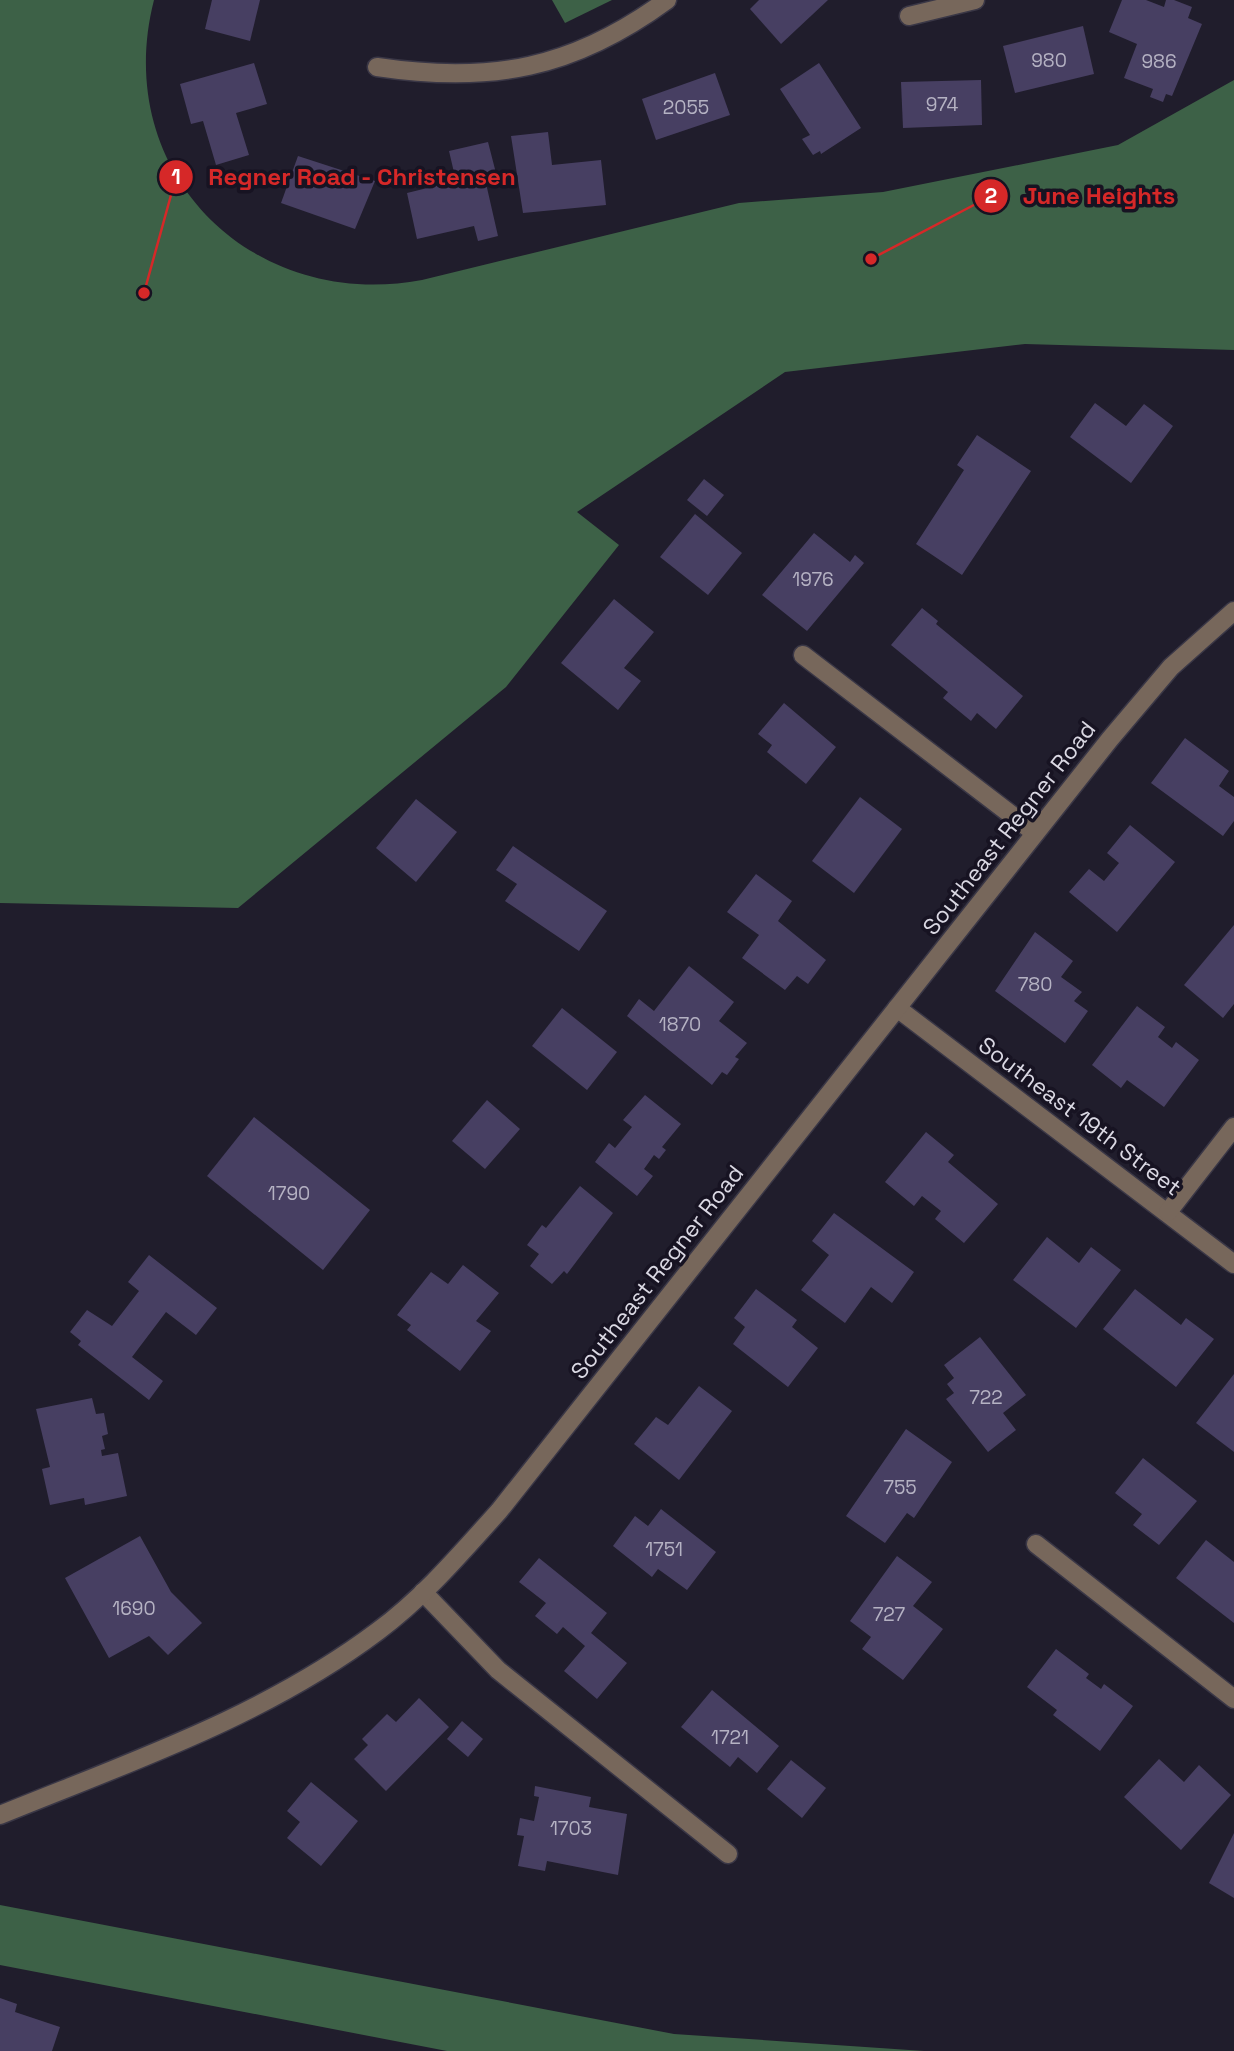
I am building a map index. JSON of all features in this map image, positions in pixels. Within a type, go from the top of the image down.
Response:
[{"type":"street","points":[[377,67],[431,75],[469,75],[543,63],[613,36],[667,0]]},
{"type":"street","points":[[909,16],[975,0]]},
{"type":"street","name":"Southeast Regner Road","points":[[0,1815],[215,1727],[295,1687],[378,1631],[423,1592],[499,1511],[1035,833],[1171,667],[1234,611]]},
{"type":"street","points":[[803,655],[1035,833]]},
{"type":"street","name":"Southeast 19th Street","points":[[897,1008],[1234,1264]]},
{"type":"street","points":[[1168,1212],[1234,1127]]},
{"type":"street","points":[[1036,1544],[1234,1699]]},
{"type":"street","points":[[423,1592],[498,1670],[727,1854]]},
{"type":"green space","points":[[0,0],[154,0],[146,63],[153,121],[175,173],[208,216],[251,251],[302,274],[360,284],[422,280],[739,203],[883,192],[1118,145],[1234,80],[1234,350],[1025,344],[785,372],[577,512],[619,545],[506,687],[238,908],[0,903]]},
{"type":"green space","points":[[552,0],[612,0],[565,23]]},
{"type":"green space","points":[[0,1905],[674,2034],[924,2051],[447,2051],[0,1965]]},
{"type":"building","points":[[212,0],[260,0],[250,41],[205,29]]},
{"type":"building","points":[[759,0],[828,0],[781,44],[750,9]]},
{"type":"building","points":[[1122,0],[1146,0],[1164,7],[1166,0],[1174,0],[1192,7],[1188,18],[1202,24],[1172,96],[1166,94],[1163,102],[1150,97],[1153,89],[1124,78],[1137,44],[1109,32]]},
{"type":"building","points":[[1083,26],[1094,74],[1015,93],[1003,46]]},
{"type":"building","points":[[254,63],[267,104],[236,113],[249,155],[216,165],[203,121],[191,124],[180,84]]},
{"type":"building","points":[[819,63],[861,128],[821,154],[820,151],[813,155],[802,139],[810,135],[780,89]]},
{"type":"building","points":[[715,73],[730,115],[656,140],[642,99]]},
{"type":"building","points":[[981,80],[982,125],[903,128],[901,82]]},
{"type":"building","points":[[548,132],[552,165],[601,160],[606,205],[523,213],[511,136]]},
{"type":"building","points":[[488,142],[497,177],[485,179],[498,236],[478,241],[474,226],[417,239],[407,193],[456,181],[449,151]]},
{"type":"building","points":[[298,156],[375,181],[355,229],[281,203]]},
{"type":"building","points":[[1095,403],[1126,426],[1144,404],[1173,426],[1131,483],[1070,437]]},
{"type":"building","points":[[977,435],[1031,471],[962,575],[916,544],[964,470],[957,465]]},
{"type":"building","points":[[704,479],[724,495],[707,516],[687,500]]},
{"type":"building","points":[[695,514],[742,553],[708,595],[660,557]]},
{"type":"building","points":[[814,533],[850,562],[855,555],[864,563],[807,631],[762,595]]},
{"type":"building","points":[[614,599],[654,632],[624,668],[641,681],[618,710],[561,663]]},
{"type":"building","points":[[922,608],[938,621],[936,624],[1023,696],[996,729],[977,713],[971,721],[943,698],[948,692],[891,645]]},
{"type":"building","points":[[784,703],[836,747],[806,784],[767,752],[772,745],[758,734]]},
{"type":"building","points":[[1185,738],[1229,771],[1219,786],[1234,797],[1234,821],[1223,836],[1151,783]]},
{"type":"building","points":[[860,797],[902,829],[854,893],[812,861]]},
{"type":"building","points":[[416,799],[457,832],[416,882],[376,848]]},
{"type":"building","points":[[1130,825],[1175,862],[1117,932],[1069,892],[1089,869],[1104,881],[1119,863],[1107,853]]},
{"type":"building","points":[[513,846],[607,911],[579,951],[505,901],[517,884],[496,870]]},
{"type":"building","points":[[756,874],[792,901],[778,921],[826,960],[808,984],[797,976],[785,990],[742,958],[759,935],[727,912]]},
{"type":"building","points":[[1234,925],[1234,1004],[1223,1018],[1184,985]]},
{"type":"building","points":[[1035,932],[1073,961],[1061,977],[1082,992],[1074,1001],[1088,1011],[1065,1043],[995,991]]},
{"type":"building","points":[[689,966],[734,1002],[719,1021],[747,1043],[735,1057],[739,1059],[727,1075],[722,1072],[712,1085],[627,1016],[639,999],[654,1011]]},
{"type":"building","points":[[1137,1006],[1165,1027],[1158,1037],[1172,1048],[1176,1042],[1199,1060],[1164,1107],[1127,1080],[1121,1088],[1092,1065]]},
{"type":"building","points":[[562,1008],[617,1052],[587,1090],[532,1046]]},
{"type":"building","points":[[645,1095],[681,1124],[662,1147],[666,1150],[659,1159],[654,1155],[644,1169],[653,1176],[637,1196],[595,1162],[609,1143],[615,1148],[632,1127],[623,1120]]},
{"type":"building","points":[[487,1100],[520,1129],[485,1169],[452,1141]]},
{"type":"building","points":[[254,1117],[370,1210],[323,1270],[207,1176]]},
{"type":"building","points":[[926,1132],[954,1155],[948,1162],[998,1204],[964,1243],[935,1219],[941,1211],[922,1196],[914,1206],[885,1182]]},
{"type":"building","points":[[580,1186],[613,1213],[567,1274],[564,1271],[552,1284],[530,1266],[539,1254],[527,1245],[542,1225],[546,1228]]},
{"type":"building","points":[[834,1213],[914,1272],[892,1303],[871,1287],[845,1323],[801,1290],[829,1255],[812,1241]]},
{"type":"building","points":[[1047,1237],[1079,1263],[1091,1247],[1121,1270],[1076,1328],[1013,1280]]},
{"type":"building","points":[[149,1255],[217,1308],[196,1335],[166,1312],[132,1357],[163,1381],[149,1400],[78,1345],[81,1341],[70,1332],[87,1310],[112,1326],[139,1291],[128,1282]]},
{"type":"building","points":[[463,1265],[499,1293],[476,1321],[491,1331],[460,1371],[407,1330],[411,1325],[397,1315],[431,1272],[448,1284]]},
{"type":"building","points":[[756,1289],[797,1320],[792,1327],[818,1348],[788,1387],[733,1344],[745,1327],[734,1318]]},
{"type":"building","points":[[1135,1289],[1181,1325],[1186,1318],[1214,1339],[1176,1387],[1103,1329]]},
{"type":"building","points":[[980,1337],[1026,1395],[1003,1413],[1016,1430],[988,1452],[946,1399],[954,1393],[947,1384],[954,1378],[944,1365]]},
{"type":"building","points":[[1234,1374],[1234,1452],[1196,1423]]},
{"type":"building","points":[[699,1386],[732,1411],[679,1480],[634,1444],[656,1417],[668,1425]]},
{"type":"building","points":[[92,1398],[96,1414],[104,1413],[108,1434],[102,1436],[105,1449],[101,1450],[102,1456],[118,1453],[127,1496],[85,1505],[84,1498],[50,1505],[42,1469],[50,1467],[36,1409]]},
{"type":"building","points":[[906,1429],[952,1462],[914,1518],[907,1513],[885,1543],[846,1516]]},
{"type":"building","points":[[1143,1458],[1197,1501],[1159,1545],[1133,1525],[1142,1514],[1115,1493]]},
{"type":"building","points":[[661,1509],[716,1552],[687,1590],[658,1569],[652,1577],[613,1546],[635,1516],[648,1526]]},
{"type":"building","points":[[140,1536],[171,1592],[202,1623],[168,1655],[149,1636],[109,1658],[65,1578]]},
{"type":"building","points":[[1206,1540],[1234,1562],[1234,1623],[1176,1578]]},
{"type":"building","points":[[897,1556],[932,1582],[913,1606],[943,1629],[903,1680],[862,1649],[871,1637],[850,1621]]},
{"type":"building","points":[[539,1558],[607,1613],[591,1633],[627,1663],[597,1699],[564,1671],[585,1646],[563,1627],[557,1634],[535,1616],[546,1603],[519,1582]]},
{"type":"building","points":[[1056,1649],[1089,1674],[1086,1678],[1101,1689],[1104,1684],[1133,1706],[1100,1751],[1053,1715],[1057,1710],[1027,1687]]},
{"type":"building","points":[[712,1690],[779,1746],[757,1773],[738,1757],[730,1767],[681,1727]]},
{"type":"building","points":[[419,1698],[449,1727],[386,1791],[354,1759],[368,1745],[362,1739],[387,1714],[396,1722]]},
{"type":"building","points":[[462,1721],[483,1739],[468,1757],[447,1739]]},
{"type":"building","points":[[1159,1759],[1184,1782],[1199,1765],[1231,1795],[1181,1850],[1124,1797]]},
{"type":"building","points":[[791,1760],[826,1788],[802,1818],[767,1789]]},
{"type":"building","points":[[311,1782],[358,1821],[321,1866],[287,1838],[300,1822],[287,1811]]},
{"type":"building","points":[[535,1786],[591,1797],[589,1807],[627,1814],[618,1875],[547,1861],[545,1871],[518,1866],[524,1836],[517,1835],[520,1818],[534,1821],[539,1797],[534,1796]]},
{"type":"building","points":[[1234,1833],[1234,1898],[1209,1883]]},
{"type":"building","points":[[0,1998],[17,2004],[15,2012],[60,2027],[52,2051],[0,2051]]},
{"type":"place","name":"June Heights","points":[[871,259]]},
{"type":"place","name":"Regner Road - Christensen","points":[[144,293]]}]
